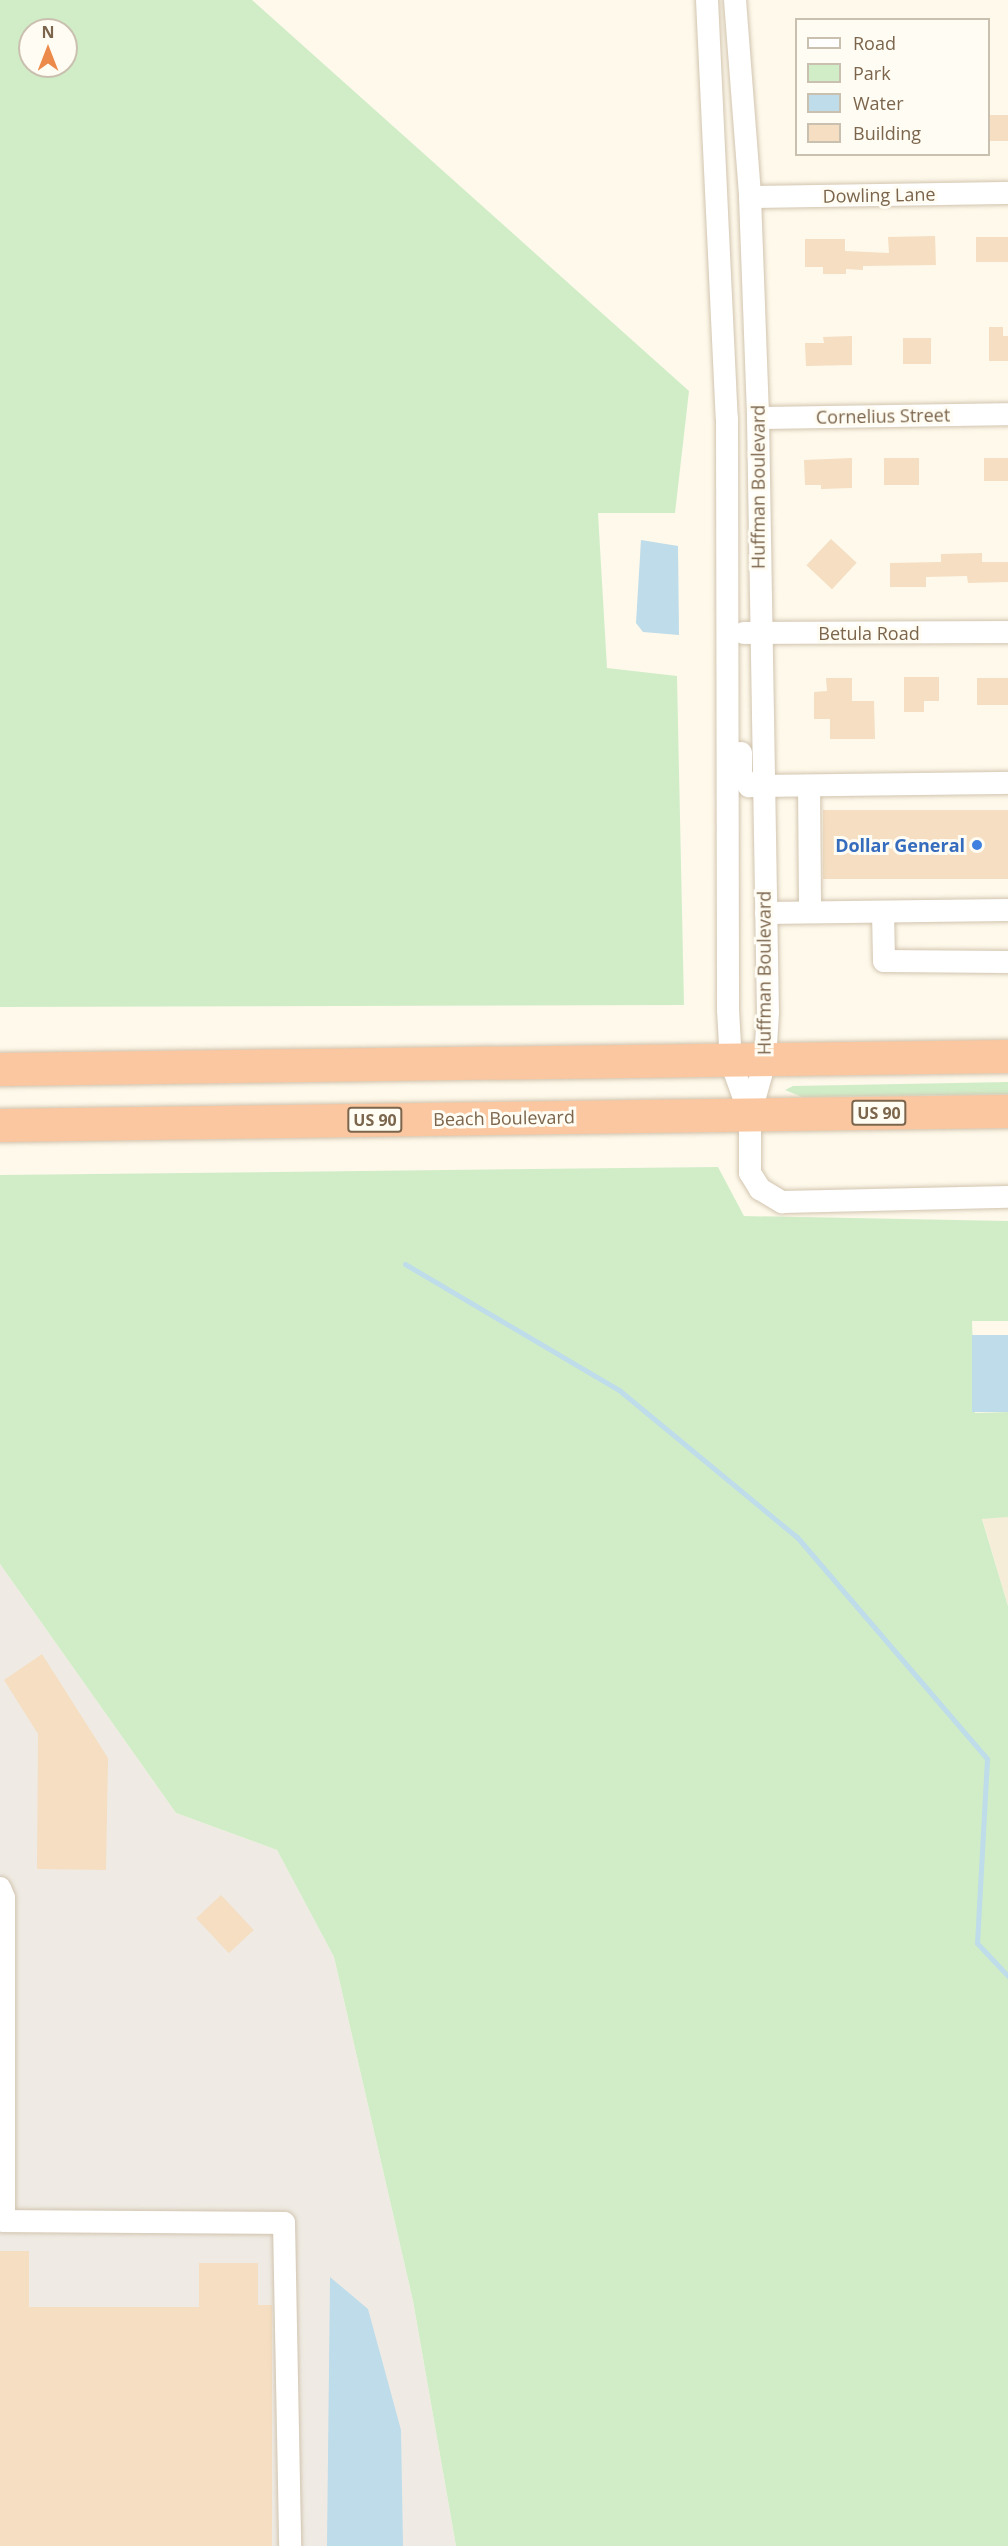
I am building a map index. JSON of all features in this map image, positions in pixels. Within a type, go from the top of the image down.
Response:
[{"type":"highway","points":[[0,1069],[731,1062],[1008,1056]]},
{"type":"highway","name":"Beach Boulevard","points":[[0,1125],[1008,1111]]},
{"type":"street","name":"Huffman Boulevard","points":[[707,0],[727,418],[730,633],[727,913],[731,1062],[750,1115]]},
{"type":"street","name":"Huffman Boulevard","points":[[735,0],[750,197],[758,418],[759,633],[766,913],[765,1061],[750,1115]]},
{"type":"street","name":"Dowling Lane","points":[[750,197],[1008,193]]},
{"type":"street","name":"Cornelius Street","points":[[758,418],[1008,414]]},
{"type":"street","name":"Betula Road","points":[[730,633],[1008,632]]},
{"type":"street","points":[[730,688],[741,711],[742,781],[749,786],[1008,783]]},
{"type":"street","points":[[809,786],[810,912]]},
{"type":"street","points":[[766,913],[1008,910]]},
{"type":"street","points":[[883,912],[884,961],[1008,962]]},
{"type":"street","points":[[750,1115],[750,1173],[771,1199],[782,1202],[1008,1197]]},
{"type":"street","points":[[0,1888],[4,1898],[4,2221],[284,2223],[290,2546]]},
{"type":"shaded area","points":[[1008,1517],[1008,1606],[982,1518]]},
{"type":"shaded area","points":[[0,1564],[176,1813],[277,1850],[334,1957],[413,2301],[456,2546],[0,2546]]},
{"type":"green space","points":[[0,0],[252,0],[689,391],[675,513],[598,513],[607,668],[677,676],[684,1005],[0,1007]]},
{"type":"green space","points":[[1008,1082],[1008,1094],[802,1097],[785,1090],[793,1086]]},
{"type":"green space","points":[[718,1167],[744,1216],[1008,1221],[1008,1321],[972,1321],[975,1413],[1008,1412],[1008,1517],[982,1519],[1008,1606],[1008,2546],[456,2546],[413,2301],[334,1957],[277,1850],[176,1813],[0,1564],[0,1175]]},
{"type":"water","points":[[641,540],[678,546],[679,635],[643,632],[636,623]]},
{"type":"water","points":[[972,1335],[1008,1335],[1008,1412],[972,1412]]},
{"type":"water","points":[[330,2277],[368,2309],[401,2430],[403,2546],[327,2546]]},
{"type":"building","points":[[990,115],[1008,115],[1008,141],[990,141]]},
{"type":"building","points":[[935,236],[936,265],[863,266],[863,270],[846,269],[846,274],[823,274],[823,267],[805,267],[805,239],[845,239],[845,251],[889,253],[888,237]]},
{"type":"building","points":[[976,237],[1008,237],[1008,262],[976,262]]},
{"type":"building","points":[[989,327],[1003,327],[1003,336],[1008,336],[1008,361],[989,361]]},
{"type":"building","points":[[852,336],[852,365],[806,366],[805,343],[824,343],[823,337]]},
{"type":"building","points":[[903,338],[931,338],[931,364],[903,364]]},
{"type":"building","points":[[852,458],[852,488],[821,489],[821,485],[805,485],[804,460]]},
{"type":"building","points":[[884,458],[919,458],[919,485],[884,485]]},
{"type":"building","points":[[984,458],[1008,458],[1008,481],[984,481]]},
{"type":"building","points":[[831,539],[857,563],[832,589],[806,565]]},
{"type":"building","points":[[982,553],[982,562],[1008,562],[1008,582],[968,583],[967,576],[926,577],[926,587],[890,587],[890,563],[941,562],[941,554]]},
{"type":"building","points":[[904,677],[939,677],[939,701],[924,701],[924,712],[904,712]]},
{"type":"building","points":[[826,678],[852,678],[852,701],[874,701],[875,739],[830,739],[830,719],[814,719],[814,692],[827,691]]},
{"type":"building","points":[[977,678],[1008,678],[1008,705],[977,705]]},
{"type":"building","points":[[823,810],[1008,810],[1008,879],[823,879]]},
{"type":"building","points":[[42,1654],[108,1758],[106,1870],[37,1869],[38,1734],[4,1680]]},
{"type":"building","points":[[221,1895],[254,1930],[229,1953],[196,1918]]},
{"type":"building","points":[[0,2251],[29,2251],[29,2307],[199,2307],[199,2263],[258,2263],[258,2305],[272,2305],[272,2546],[0,2546]]},
{"type":"waterway","points":[[405,1264],[619,1390],[797,1537],[987,1759],[977,1943],[1008,1976]]},
{"type":"place","name":"Dollar General","points":[[977,845]]}]
